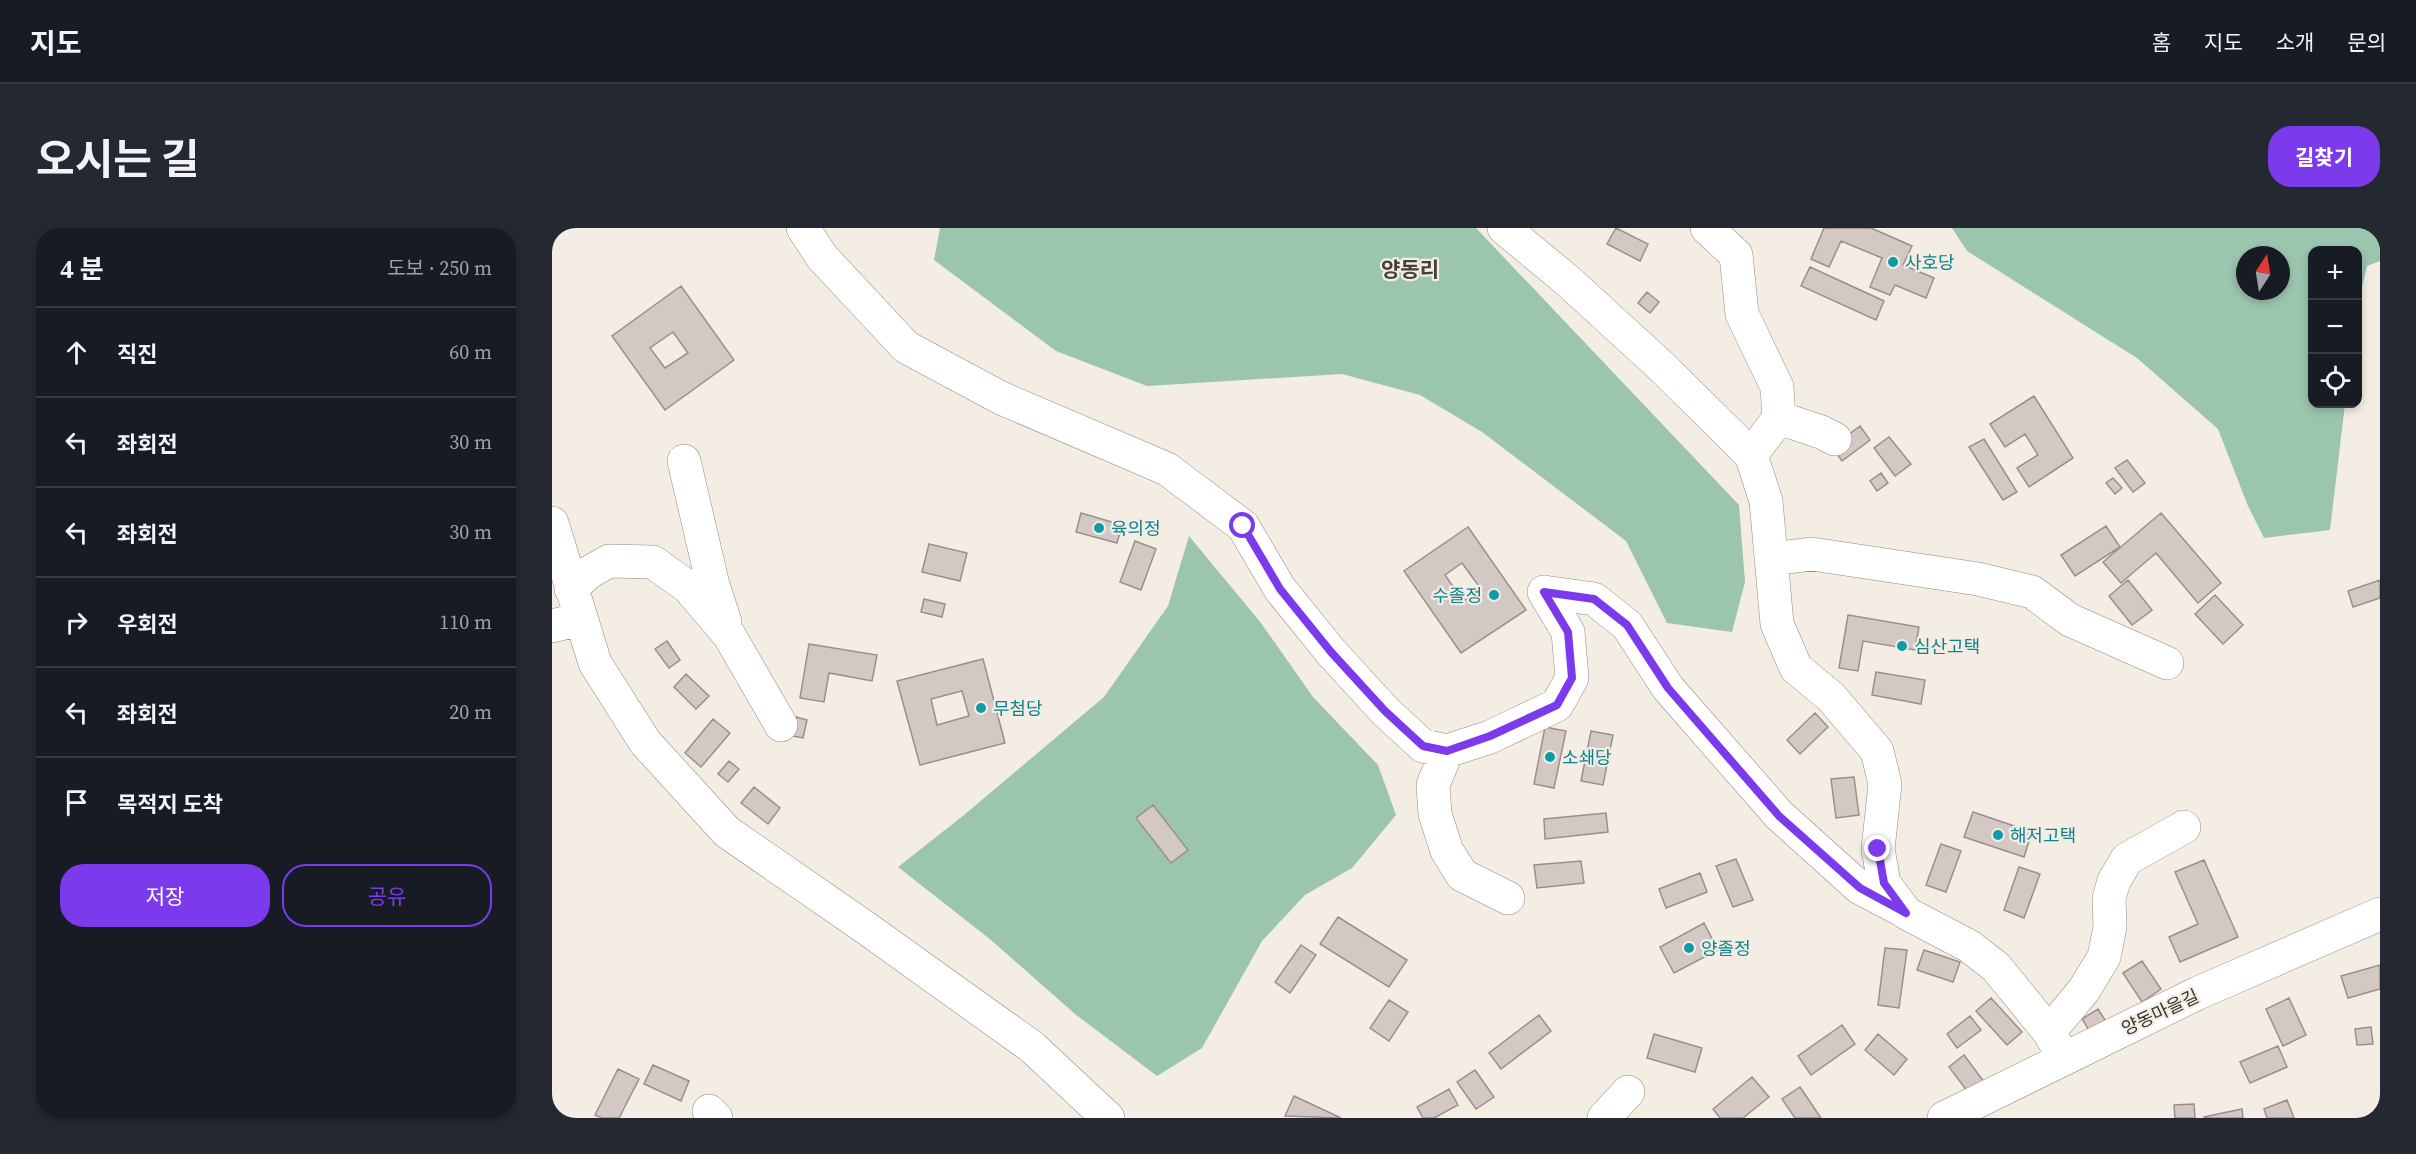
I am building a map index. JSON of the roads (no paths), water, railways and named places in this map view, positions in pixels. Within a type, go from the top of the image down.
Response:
[{"type":"lane","points":[[803,228],[822,257],[906,347],[1001,398],[1167,470],[1243,526],[1280,589],[1331,652],[1385,711],[1423,746],[1447,751],[1490,736],[1557,705],[1572,678],[1568,632],[1544,592],[1594,599],[1627,625],[1668,688],[1779,816],[1860,888],[1969,946],[1996,967],[2057,1045],[2084,990],[2104,957],[2110,927],[2109,898],[2114,881],[2127,859],[2184,827]]},
{"type":"lane","points":[[1504,228],[1568,281],[1662,367],[1751,455],[1766,501],[1777,624],[1796,668],[1831,697],[1877,751],[1885,784],[1878,849],[1884,883],[1906,913]]},
{"type":"lane","points":[[1707,228],[1736,255],[1742,314],[1777,387],[1779,418],[1751,455]]},
{"type":"lane","points":[[1779,418],[1835,439]]},
{"type":"lane","points":[[684,461],[713,585],[729,635]]},
{"type":"lane","points":[[552,523],[568,612],[595,663],[645,742],[727,832],[1032,1047],[1108,1118]]},
{"type":"lane","points":[[1772,559],[1812,554],[1978,579],[2032,592],[2070,620],[2166,663]]},
{"type":"lane","points":[[568,612],[588,573],[609,561],[654,562],[688,587],[729,635],[781,725]]},
{"type":"lane","points":[[1447,751],[1432,785],[1435,813],[1447,851],[1462,875],[1508,898]]},
{"type":"lane","name":"양동마을길","points":[[1944,1118],[2057,1045],[2198,993],[2380,914]]},
{"type":"lane","points":[[1604,1118],[1628,1092]]},
{"type":"place","name":"사호당","points":[[1893,262]]},
{"type":"place","name":"육의정","points":[[1099,528]]},
{"type":"place","name":"수졸정","points":[[1494,595]]},
{"type":"place","name":"심산고택","points":[[1902,646]]},
{"type":"place","name":"무첨당","points":[[981,708]]},
{"type":"place","name":"소쇄당","points":[[1550,757]]},
{"type":"place","name":"해저고택","points":[[1998,835]]},
{"type":"place","name":"양졸정","points":[[1689,948]]},
{"type":"district","name":"양동리","points":[[1410,269]]}]
